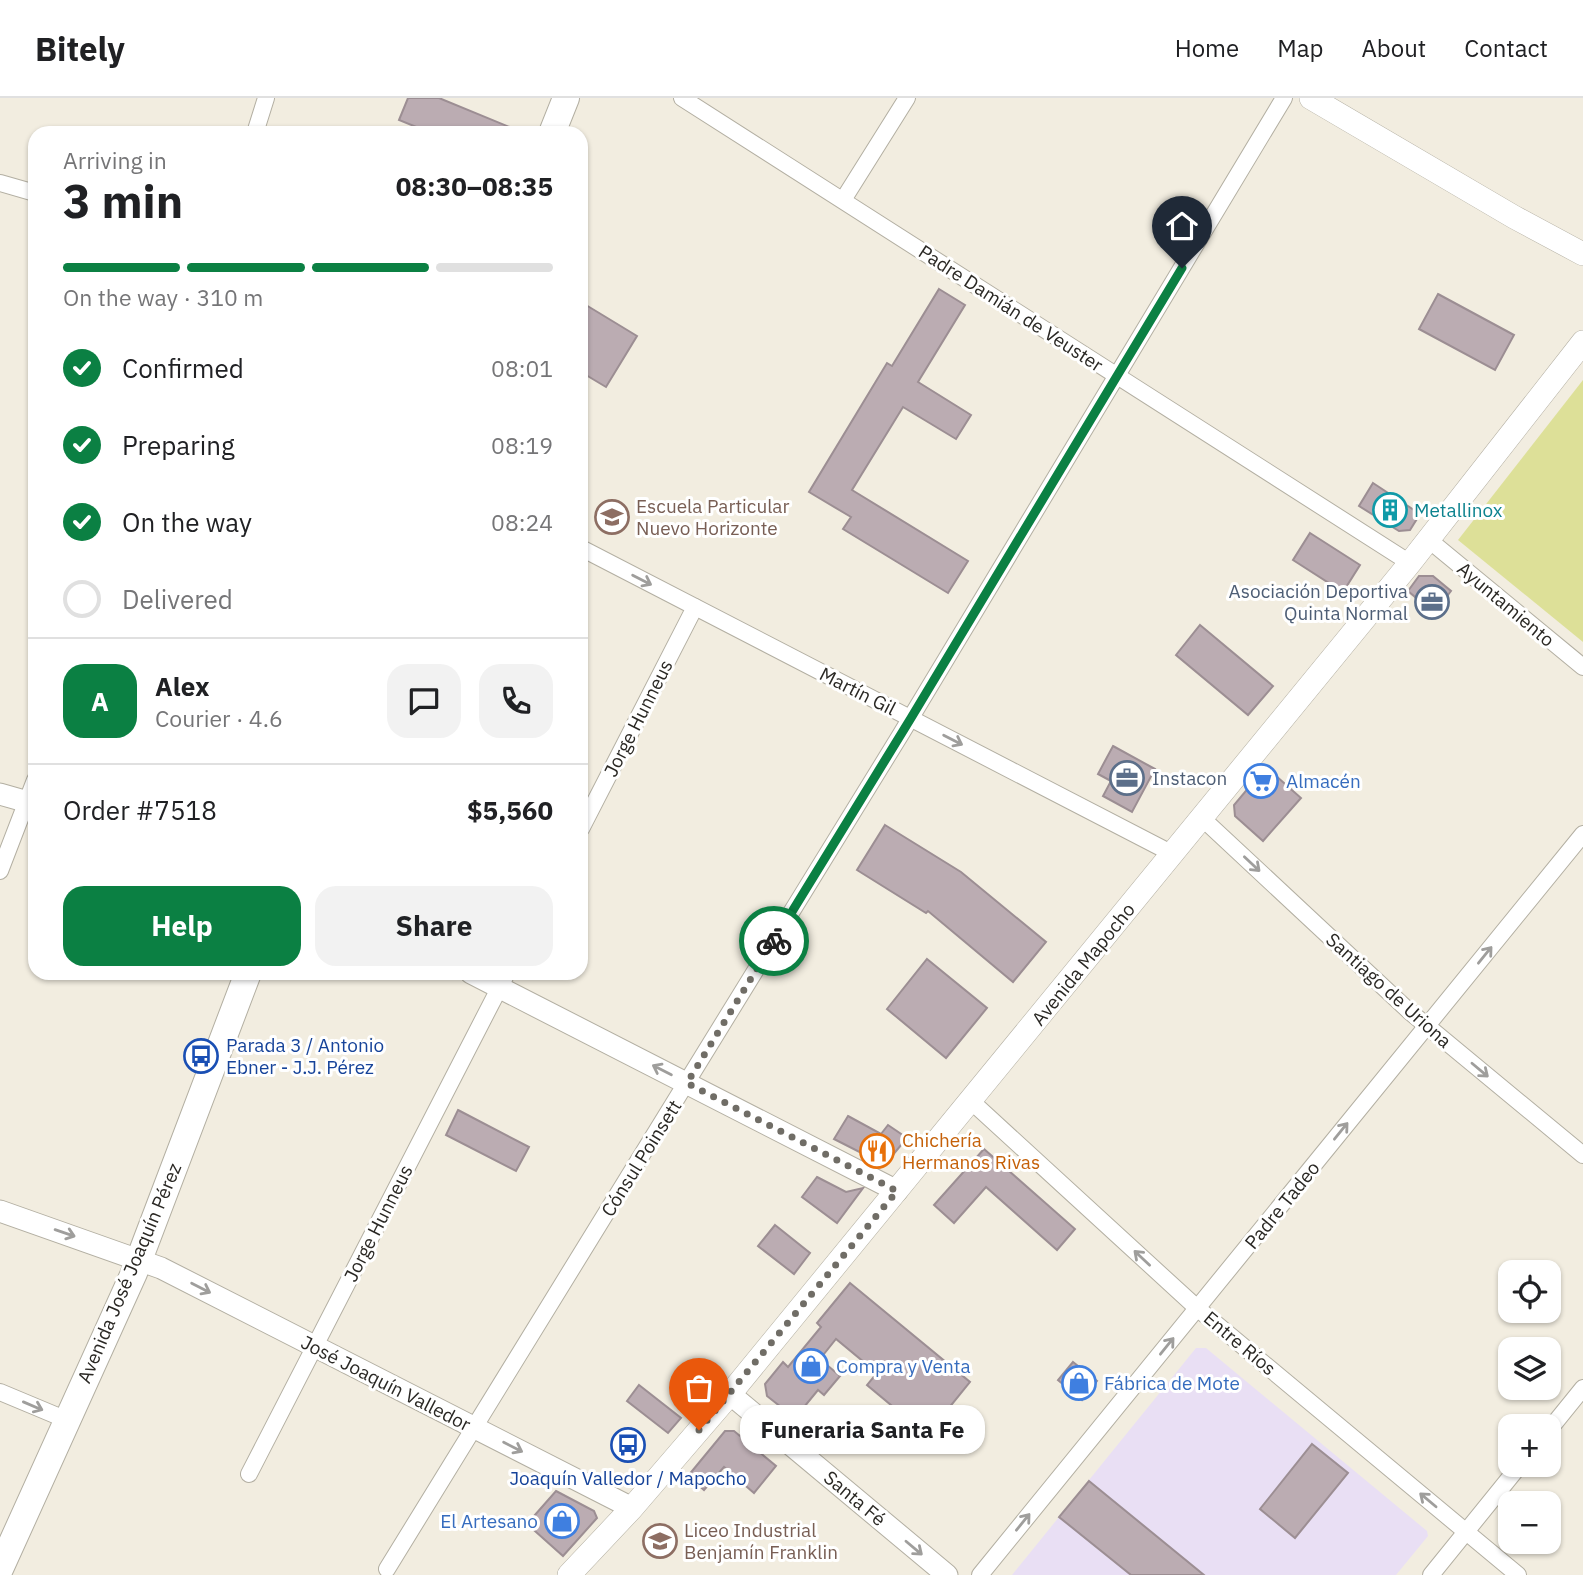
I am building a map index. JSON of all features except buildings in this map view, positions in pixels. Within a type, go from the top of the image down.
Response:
[{"type":"main road","points":[[555,126],[566,98]]},
{"type":"main road","points":[[1311,98],[1514,217],[1583,254]]},
{"type":"main road","name":"Avenida Mapocho","points":[[569,1575],[632,1508],[730,1394],[897,1191],[1429,540],[1583,342]]},
{"type":"main road","name":"Avenida José Joaquín Pérez","points":[[0,1569],[139,1259],[245,980]]},
{"type":"street","points":[[256,126],[266,98]]},
{"type":"street","name":"Padre Damián de Veuster","points":[[682,98],[1410,563]]},
{"type":"street","points":[[843,200],[907,98]]},
{"type":"street","name":"Cónsul Poinsett","points":[[387,1569],[911,718],[1284,98]]},
{"type":"street","points":[[0,183],[28,191]]},
{"type":"street","name":"Ayuntamiento","points":[[1429,540],[1583,667]]},
{"type":"street","name":"Martín Gil","points":[[588,552],[1173,854]]},
{"type":"street","name":"Jorge Hunneus","points":[[588,815],[695,607]]},
{"type":"street","points":[[0,794],[28,802]]},
{"type":"street","points":[[0,871],[28,810]]},
{"type":"street","name":"Santiago de Uriona","points":[[1202,818],[1427,1027],[1583,1155]]},
{"type":"street","name":"Padre Tadeo","points":[[980,1575],[1583,834]]},
{"type":"street","points":[[503,980],[687,1083],[897,1191]]},
{"type":"street","name":"Jorge Hunneus","points":[[249,1474],[503,980]]},
{"type":"street","name":"Entre Ríos","points":[[971,1101],[1197,1308],[1518,1575]]},
{"type":"street","name":"José Joaquín Valledor","points":[[0,1211],[161,1268],[632,1508]]},
{"type":"street","points":[[1561,1415],[1583,1388]]},
{"type":"street","points":[[0,1392],[67,1420]]},
{"type":"street","name":"Santa Fé","points":[[730,1394],[947,1575]]},
{"type":"street","points":[[1431,1575],[1510,1477]]},
{"type":"shaded area","points":[[1196,1348],[1206,1348],[1427,1531],[1428,1536],[1396,1575],[1012,1575]]},
{"type":"green space","points":[[1583,380],[1583,642],[1458,540]]},
{"type":"way so far","points":[[699,1430],[897,1191],[687,1083],[774,941]]},
{"type":"place","name":"Metallinox","points":[[1390,510]]},
{"type":"place","name":"Escuela Particular Nuevo Horizonte","points":[[612,517]]},
{"type":"place","name":"Asociación Deportiva Quinta Normal","points":[[1432,602]]},
{"type":"place","name":"Instacon","points":[[1127,778]]},
{"type":"place","name":"Almacén","points":[[1261,781]]},
{"type":"place","name":"Parada 3 / Antonio Ebner - J.J. Pérez","points":[[201,1056]]},
{"type":"place","name":"Chichería Hermanos Rivas","points":[[877,1151]]},
{"type":"place","name":"Compra y Venta","points":[[811,1366]]},
{"type":"place","name":"Fábrica de Mote","points":[[1079,1383]]},
{"type":"place","name":"Funeraria Santa Fe","points":[[699,1430]]},
{"type":"place","name":"Joaquín Valledor / Mapocho","points":[[628,1445]]},
{"type":"place","name":"El Artesano","points":[[562,1521]]},
{"type":"place","name":"Liceo Industrial Benjamín Franklin","points":[[660,1541]]},
{"type":"route","points":[[774,941],[1182,268]]}]
